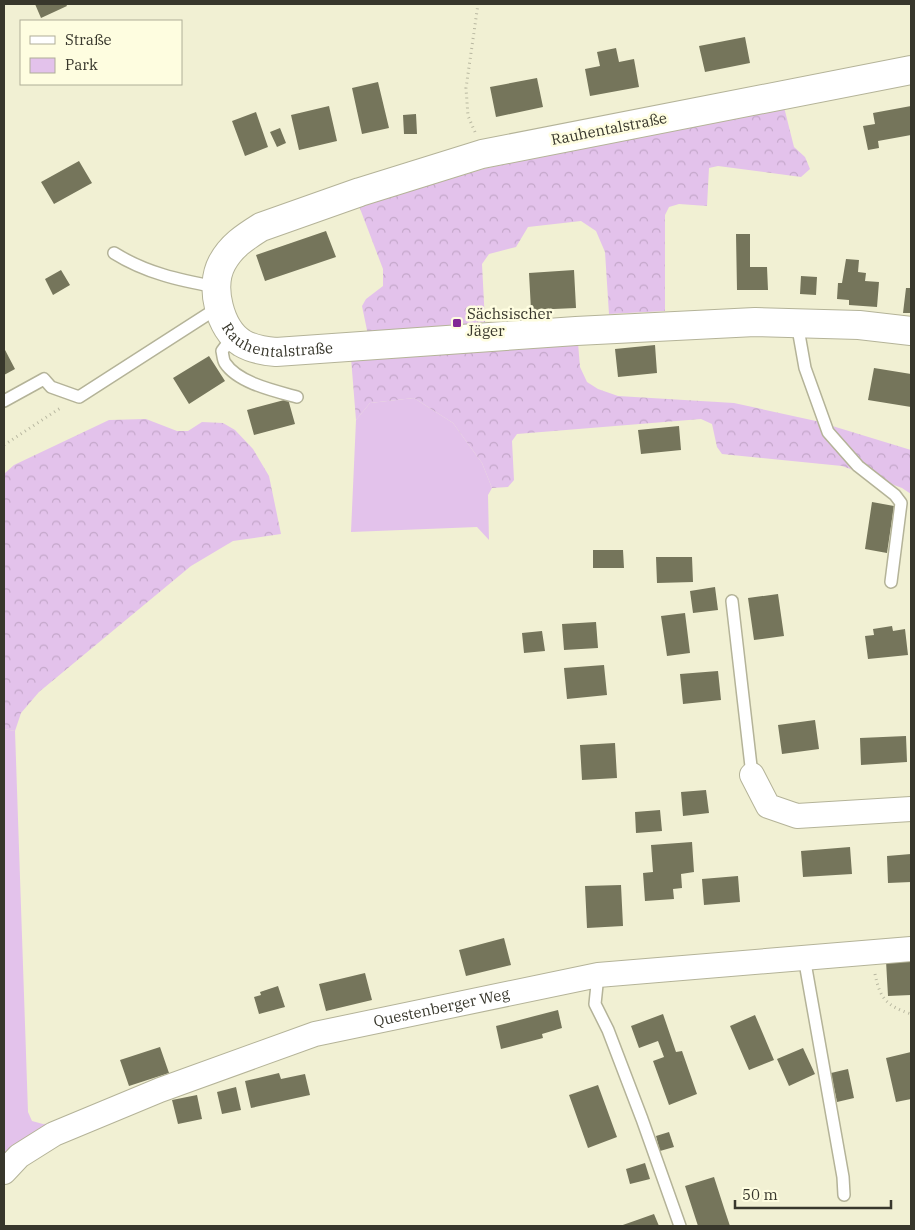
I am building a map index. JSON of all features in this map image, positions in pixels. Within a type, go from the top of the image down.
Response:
[{"type":"street","name":"Rauhentalstraße","points":[[911,70],[482,154],[369,189],[261,227],[242,239],[230,250],[217,274],[217,297],[233,336],[244,344],[260,350],[276,352],[673,325],[754,322],[859,325],[911,330]]},
{"type":"street","points":[[752,775],[768,806],[797,816],[911,809]]},
{"type":"street","name":"Questenberger Weg","points":[[4,1172],[19,1156],[54,1134],[160,1090],[315,1034],[598,975],[911,949]]},
{"type":"lane","points":[[114,253],[132,264],[178,280],[217,297]]},
{"type":"lane","points":[[4,401],[44,379],[50,387],[79,397],[217,297]]},
{"type":"lane","points":[[797,322],[805,368],[828,432],[858,466],[896,496],[901,503],[891,582]]},
{"type":"lane","points":[[233,336],[222,351],[225,363],[252,384],[296,397]]},
{"type":"lane","points":[[732,601],[752,775]]},
{"type":"lane","points":[[804,957],[843,1176],[844,1195]]},
{"type":"lane","points":[[598,975],[595,1004],[608,1030],[680,1226]]},
{"type":"path","points":[[478,4],[466,88],[468,116],[482,154]]},
{"type":"path","points":[[4,445],[79,397]]},
{"type":"path","points":[[872,951],[881,996],[891,1005],[911,1014]]},
{"type":"green space","points":[[784,107],[794,147],[805,157],[810,169],[801,177],[718,166],[709,168],[707,206],[679,204],[669,207],[665,215],[665,311],[609,314],[605,252],[596,231],[581,221],[528,227],[516,247],[489,254],[482,264],[485,322],[368,335],[362,306],[366,299],[383,286],[383,269],[359,206],[487,168]]},
{"type":"green space","points":[[578,343],[580,367],[587,382],[598,389],[618,396],[734,403],[816,421],[911,450],[911,494],[902,488],[842,466],[722,454],[717,447],[712,424],[701,419],[517,434],[512,441],[514,480],[508,487],[492,488],[482,463],[453,423],[414,398],[370,403],[356,420],[351,358]]},
{"type":"green space","points":[[414,398],[453,423],[482,463],[492,488],[488,495],[489,540],[477,527],[351,532],[356,420],[370,403]]},
{"type":"green space","points":[[146,419],[177,431],[188,431],[202,422],[223,423],[235,430],[253,449],[269,476],[281,534],[233,541],[191,566],[39,692],[21,713],[15,731],[4,729],[4,474],[14,465],[109,420]]},
{"type":"green space","points":[[4,729],[15,731],[28,1112],[32,1121],[43,1124],[57,1123],[4,1172]]},
{"type":"building","points":[[35,4],[66,4],[67,6],[41,18]]},
{"type":"building","points":[[745,37],[750,63],[705,72],[699,46]]},
{"type":"building","points":[[616,48],[619,62],[634,59],[639,87],[590,96],[585,69],[600,66],[597,52]]},
{"type":"building","points":[[537,78],[543,107],[496,117],[490,87]]},
{"type":"building","points":[[378,82],[389,128],[362,134],[352,88]]},
{"type":"building","points":[[329,106],[337,141],[299,150],[291,115]]},
{"type":"building","points":[[911,106],[911,135],[878,141],[879,148],[868,150],[863,126],[875,124],[873,113]]},
{"type":"building","points":[[256,112],[268,147],[245,156],[232,121]]},
{"type":"building","points":[[416,114],[417,134],[404,134],[403,115]]},
{"type":"building","points":[[280,128],[286,143],[277,147],[270,132]]},
{"type":"building","points":[[79,161],[92,183],[54,204],[41,182]]},
{"type":"building","points":[[326,231],[336,257],[265,281],[256,255]]},
{"type":"building","points":[[736,234],[750,234],[750,267],[767,267],[768,290],[737,290]]},
{"type":"building","points":[[846,259],[859,260],[858,272],[866,273],[865,281],[879,282],[877,307],[849,305],[849,300],[837,299],[838,283],[842,283]]},
{"type":"building","points":[[61,270],[70,285],[53,295],[45,279]]},
{"type":"building","points":[[574,270],[576,308],[531,310],[529,273]]},
{"type":"building","points":[[801,276],[817,277],[816,295],[800,294]]},
{"type":"building","points":[[906,288],[911,288],[911,313],[903,313]]},
{"type":"building","points":[[655,345],[657,373],[618,377],[615,349]]},
{"type":"building","points":[[4,348],[15,369],[4,375]]},
{"type":"building","points":[[209,356],[225,381],[189,404],[173,378]]},
{"type":"building","points":[[874,368],[911,374],[911,407],[868,400]]},
{"type":"building","points":[[288,399],[295,424],[254,435],[247,410]]},
{"type":"building","points":[[679,426],[681,450],[641,454],[638,430]]},
{"type":"building","points":[[872,502],[894,506],[887,553],[865,549]]},
{"type":"building","points":[[593,550],[623,550],[624,568],[593,568]]},
{"type":"building","points":[[656,557],[692,557],[693,582],[657,583]]},
{"type":"building","points":[[715,587],[718,610],[693,613],[690,591]]},
{"type":"building","points":[[778,594],[784,636],[754,640],[748,598]]},
{"type":"building","points":[[685,613],[690,653],[667,656],[661,616]]},
{"type":"building","points":[[596,622],[598,648],[564,650],[562,624]]},
{"type":"building","points":[[892,626],[893,631],[905,629],[908,655],[868,659],[865,636],[874,635],[873,629]]},
{"type":"building","points":[[542,631],[545,651],[524,653],[522,633]]},
{"type":"building","points":[[604,665],[607,695],[567,699],[564,668]]},
{"type":"building","points":[[718,671],[721,700],[683,704],[680,674]]},
{"type":"building","points":[[815,720],[819,749],[782,754],[778,725]]},
{"type":"building","points":[[906,736],[907,762],[861,765],[860,738]]},
{"type":"building","points":[[615,743],[617,778],[582,780],[580,745]]},
{"type":"building","points":[[706,790],[709,813],[683,816],[681,792]]},
{"type":"building","points":[[660,810],[662,831],[636,833],[635,812]]},
{"type":"building","points":[[692,842],[694,872],[681,874],[682,888],[673,889],[674,899],[645,901],[643,873],[653,872],[651,845]]},
{"type":"building","points":[[850,847],[852,874],[803,877],[801,851]]},
{"type":"building","points":[[911,854],[911,882],[888,883],[887,856]]},
{"type":"building","points":[[738,876],[740,902],[704,905],[702,879]]},
{"type":"building","points":[[621,885],[623,926],[587,928],[585,886]]},
{"type":"building","points":[[504,938],[511,965],[466,976],[459,950]]},
{"type":"building","points":[[911,960],[911,995],[888,996],[886,961]]},
{"type":"building","points":[[365,973],[372,1000],[326,1011],[319,984]]},
{"type":"building","points":[[278,986],[285,1007],[259,1014],[254,997],[261,995],[260,992]]},
{"type":"building","points":[[558,1010],[562,1028],[542,1034],[543,1038],[501,1049],[496,1026]]},
{"type":"building","points":[[663,1014],[676,1052],[682,1051],[697,1094],[669,1105],[653,1061],[664,1057],[658,1041],[639,1048],[631,1026]]},
{"type":"building","points":[[755,1015],[774,1060],[749,1070],[730,1026]]},
{"type":"building","points":[[160,1047],[169,1073],[129,1086],[120,1060]]},
{"type":"building","points":[[803,1048],[815,1074],[789,1086],[777,1059]]},
{"type":"building","points":[[911,1052],[911,1099],[896,1102],[886,1058]]},
{"type":"building","points":[[848,1069],[854,1098],[837,1102],[831,1073]]},
{"type":"building","points":[[279,1073],[281,1079],[305,1074],[310,1095],[251,1108],[245,1081]]},
{"type":"building","points":[[598,1085],[617,1137],[588,1148],[569,1095]]},
{"type":"building","points":[[236,1087],[241,1110],[222,1114],[217,1092]]},
{"type":"building","points":[[197,1095],[202,1119],[178,1124],[172,1100]]},
{"type":"building","points":[[669,1132],[674,1147],[660,1151],[656,1136]]},
{"type":"building","points":[[645,1163],[650,1179],[630,1184],[626,1169]]},
{"type":"building","points":[[714,1177],[730,1226],[698,1226],[685,1186]]},
{"type":"building","points":[[654,1214],[659,1226],[620,1226]]},
{"type":"place","name":"Sächsischer Jäger","points":[[457,323]]}]
